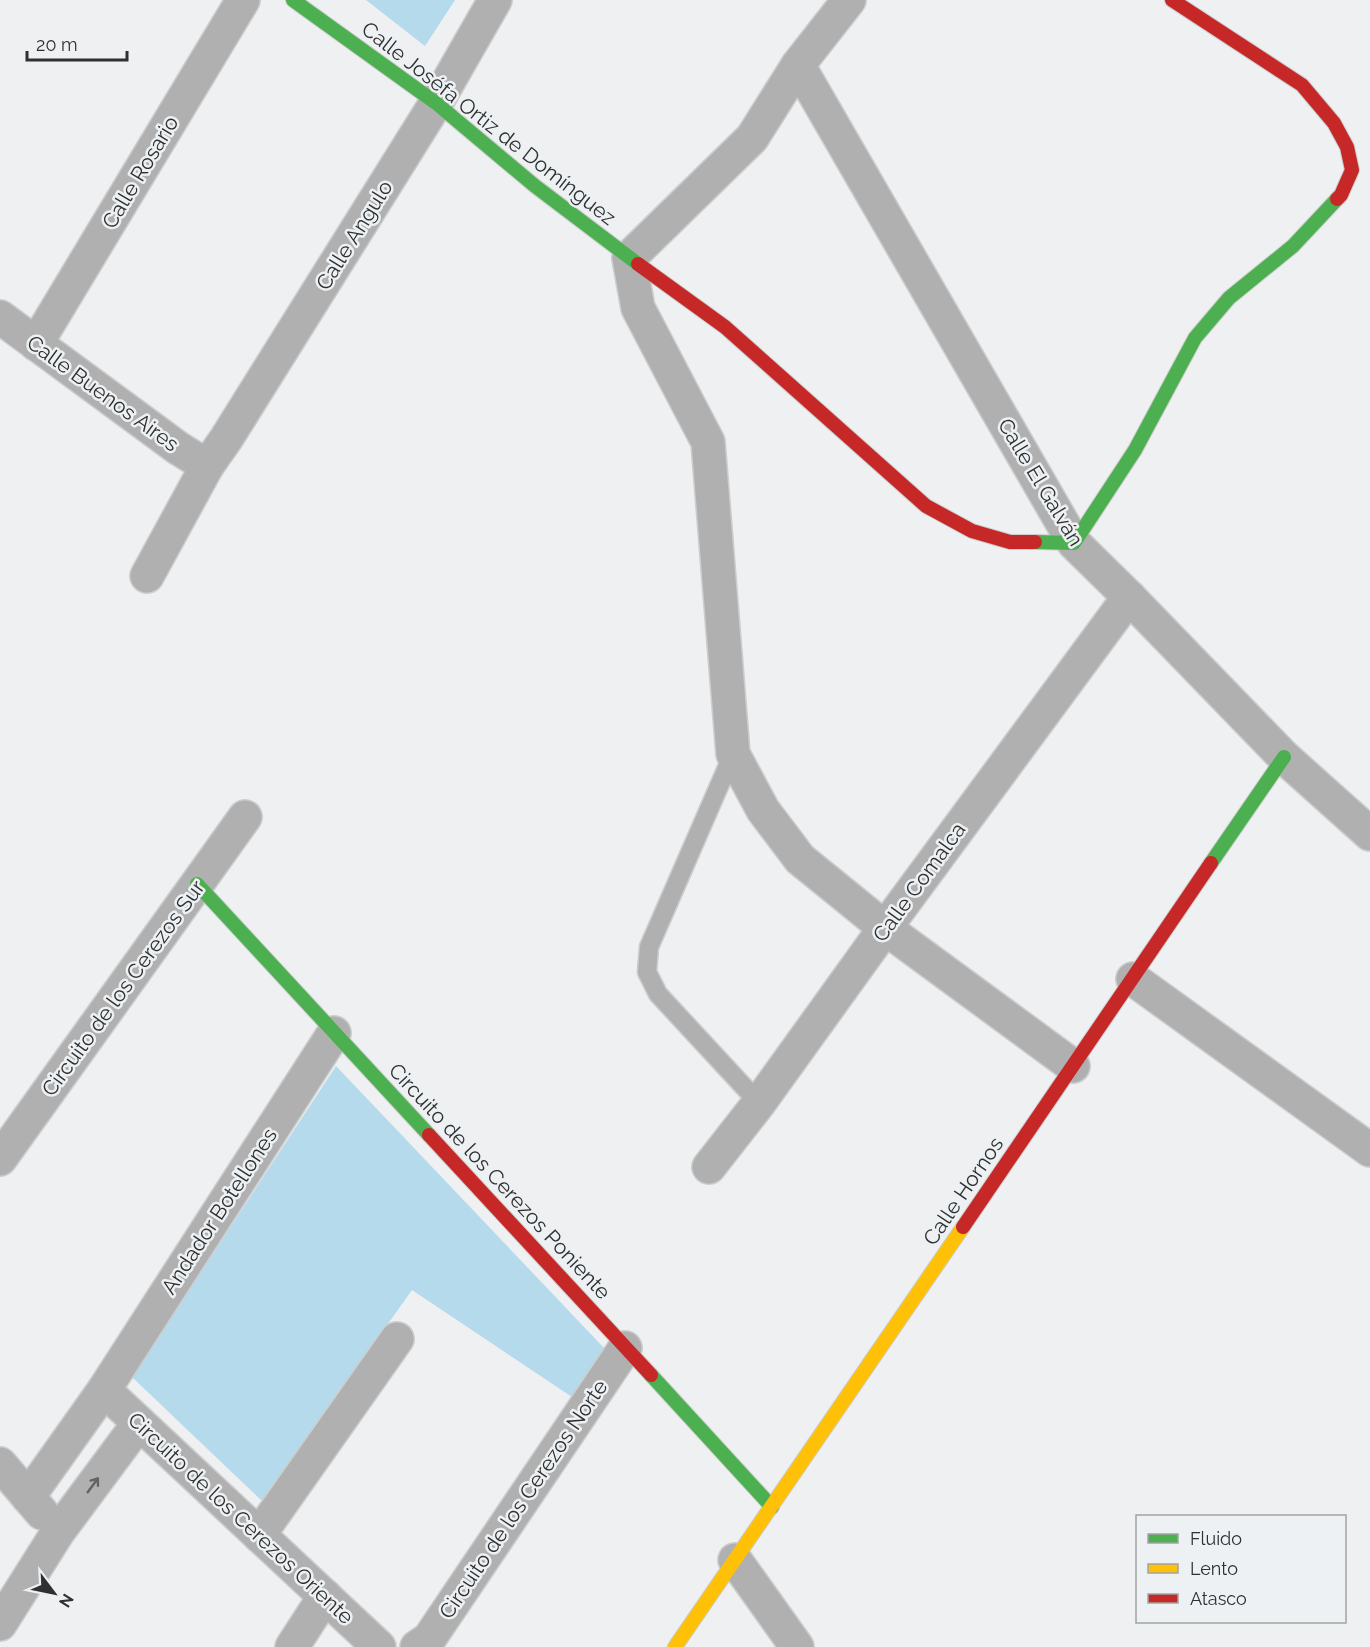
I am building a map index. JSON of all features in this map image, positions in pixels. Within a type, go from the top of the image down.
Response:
[{"type":"street","name":"Calle Rosario","points":[[36,344],[243,0]]},
{"type":"street","name":"Calle Joséfa Ortiz de Domínguez","points":[[293,0],[436,103],[535,186],[629,258],[725,327],[926,506],[972,531],[1010,542],[1074,543]]},
{"type":"street","name":"Calle Angulo","points":[[147,576],[207,466],[436,103],[495,0]]},
{"type":"street","points":[[849,0],[798,65],[752,138],[629,258],[638,308],[708,442],[734,754],[763,810],[800,859],[885,928],[1073,1066]]},
{"type":"street","points":[[1074,543],[1135,450],[1195,338],[1229,298],[1293,246],[1341,195],[1352,170],[1347,147],[1334,123],[1302,85],[1172,0]]},
{"type":"street","name":"Calle El Galván","points":[[798,65],[1074,543],[1284,757],[1370,834]]},
{"type":"street","name":"Calle Buenos Aires","points":[[0,317],[178,448],[207,466]]},
{"type":"street","name":"Calle Comalca","points":[[709,1167],[759,1103],[1129,597]]},
{"type":"street","name":"Calle Hornos","points":[[675,1647],[1284,757]]},
{"type":"street","name":"Circuito de los Cerezos Sur","points":[[0,1159],[245,817]]},
{"type":"street","name":"Circuito de los Cerezos Poniente","points":[[197,884],[772,1507]]},
{"type":"street","points":[[1133,979],[1370,1150]]},
{"type":"street","name":"Andador Botellones","points":[[28,1497],[104,1390],[334,1033]]},
{"type":"street","points":[[259,1535],[398,1339]]},
{"type":"street","name":"Circuito de los Cerezos Norte","points":[[417,1647],[429,1639],[625,1348]]},
{"type":"street","name":"Circuito de los Cerezos Oriente","points":[[104,1390],[379,1647]]},
{"type":"street","points":[[0,1624],[58,1532],[139,1423]]},
{"type":"street","points":[[0,1464],[58,1532]]},
{"type":"street","points":[[735,1560],[797,1647]]},
{"type":"street","points":[[292,1647],[325,1596]]},
{"type":"lane","points":[[1352,170],[1370,159]]},
{"type":"lane","points":[[734,754],[649,947],[647,972],[658,994],[759,1103]]},
{"type":"shaded area","points":[[366,0],[455,0],[425,46]]},
{"type":"shaded area","points":[[336,1066],[604,1348],[575,1399],[412,1290],[262,1501],[132,1377]]},
{"type":"traffic: fast","points":[[293,0],[436,103],[535,186],[638,264]]},
{"type":"traffic: fast","points":[[1035,542],[1074,543],[1135,450],[1195,338],[1229,298],[1293,246],[1337,199]]},
{"type":"traffic: fast","points":[[1211,863],[1284,757]]},
{"type":"traffic: fast","points":[[197,884],[429,1135]]},
{"type":"traffic: fast","points":[[651,1375],[772,1507]]},
{"type":"traffic: slow","points":[[675,1647],[963,1227]]},
{"type":"traffic: jam","points":[[1172,0],[1302,85],[1334,123],[1347,147],[1352,170],[1337,199]]},
{"type":"traffic: jam","points":[[638,264],[725,327],[926,506],[972,531],[1010,542],[1035,542]]},
{"type":"traffic: jam","points":[[963,1227],[1211,863]]},
{"type":"traffic: jam","points":[[429,1135],[651,1375]]}]
